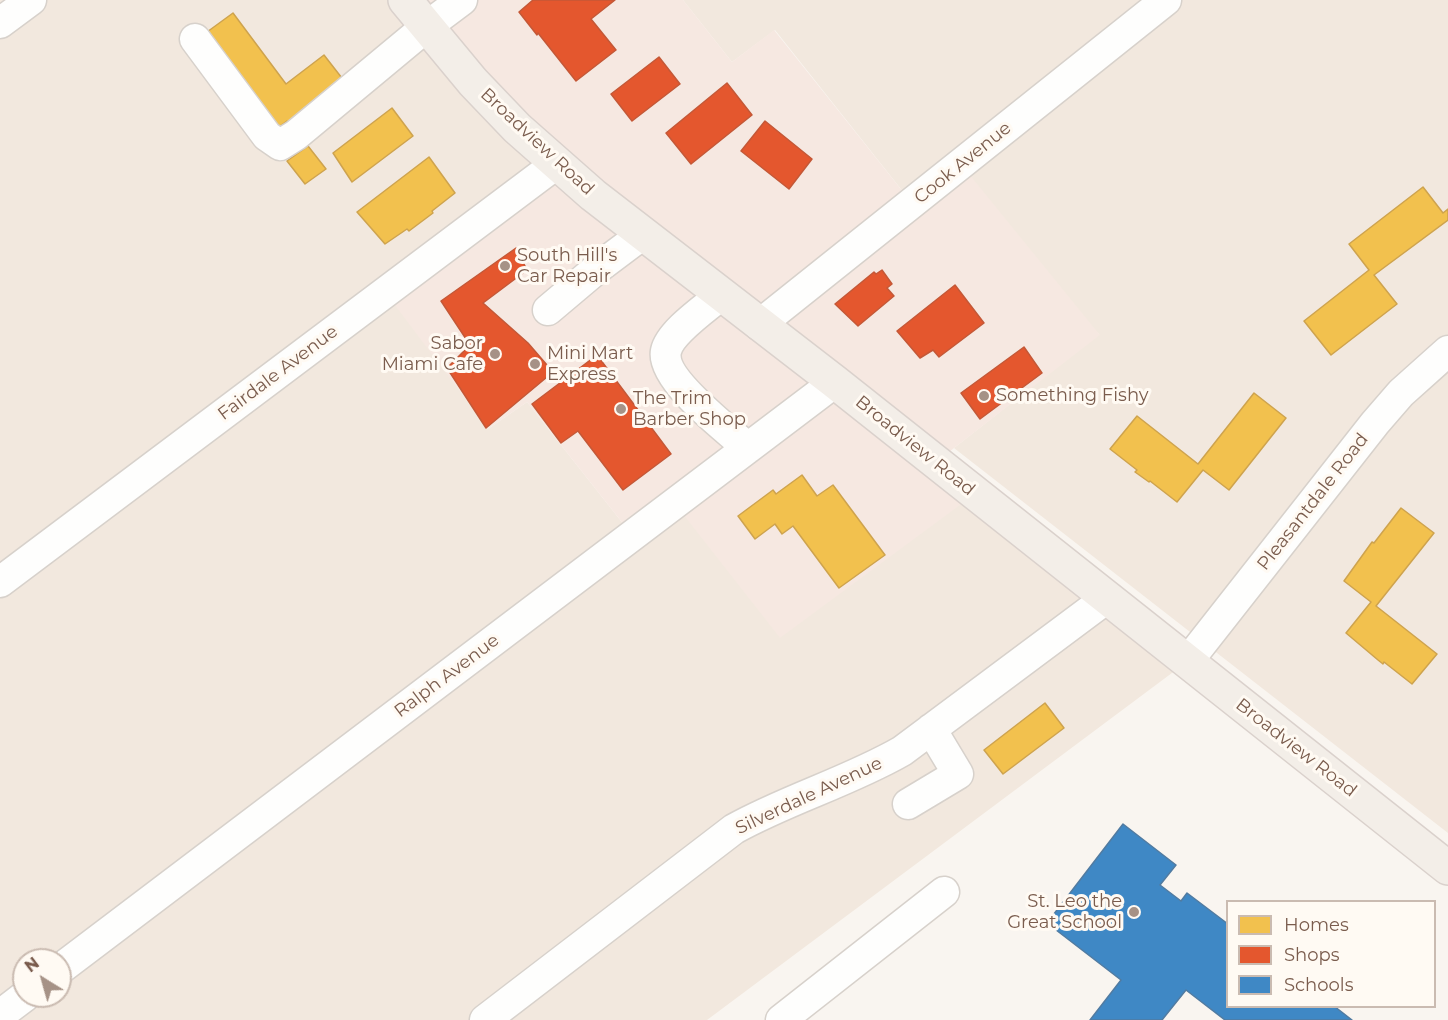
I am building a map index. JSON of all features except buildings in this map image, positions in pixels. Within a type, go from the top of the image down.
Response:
[{"type":"main road","name":"Broadview Road","points":[[405,0],[480,90],[556,164],[1448,868]]},
{"type":"street","points":[[0,23],[31,0]]},
{"type":"street","points":[[195,39],[267,136],[280,145],[296,135],[462,0]]},
{"type":"street","name":"Cook Avenue","points":[[759,325],[1166,0]]},
{"type":"street","name":"Fairdale Avenue","points":[[0,582],[556,164]]},
{"type":"street","points":[[548,310],[643,234]]},
{"type":"street","points":[[721,295],[680,330],[665,352],[671,375],[687,394],[748,448]]},
{"type":"street","name":"Pleasantdale Road","points":[[1188,661],[1375,423],[1401,393],[1448,351]]},
{"type":"street","name":"Ralph Avenue","points":[[72,960],[835,382]]},
{"type":"street","name":"Silverdale Avenue","points":[[485,1020],[734,829],[758,816],[875,767],[902,751],[1107,598]]},
{"type":"street","points":[[908,804],[958,774],[931,729]]},
{"type":"street","points":[[781,1020],[944,892]]},
{"type":"street","points":[[0,1015],[12,1006]]},
{"type":"shaded area","points":[[0,0],[405,0],[556,164],[488,429],[527,402],[632,535],[675,503],[975,494],[1188,661],[707,1020],[0,1020]]},
{"type":"shaded area","points":[[405,0],[683,0],[732,62],[774,30],[912,203],[961,164],[1100,335],[936,462],[975,494],[780,638],[675,504],[632,535],[527,402],[488,429],[385,292],[556,164]]},
{"type":"shaded area","points":[[683,0],[1448,0],[1448,833],[954,448],[1099,334],[912,203],[775,30],[732,62]]},
{"type":"place","name":"South Hill's Car Repair","points":[[505,266]]},
{"type":"place","name":"Sabor Miami Cafe","points":[[495,354]]},
{"type":"place","name":"Mini Mart Express","points":[[535,364]]},
{"type":"place","name":"Something Fishy","points":[[984,396]]},
{"type":"place","name":"The Trim Barber Shop","points":[[621,409]]},
{"type":"place","name":"St. Leo the Great School","points":[[1134,912]]}]
